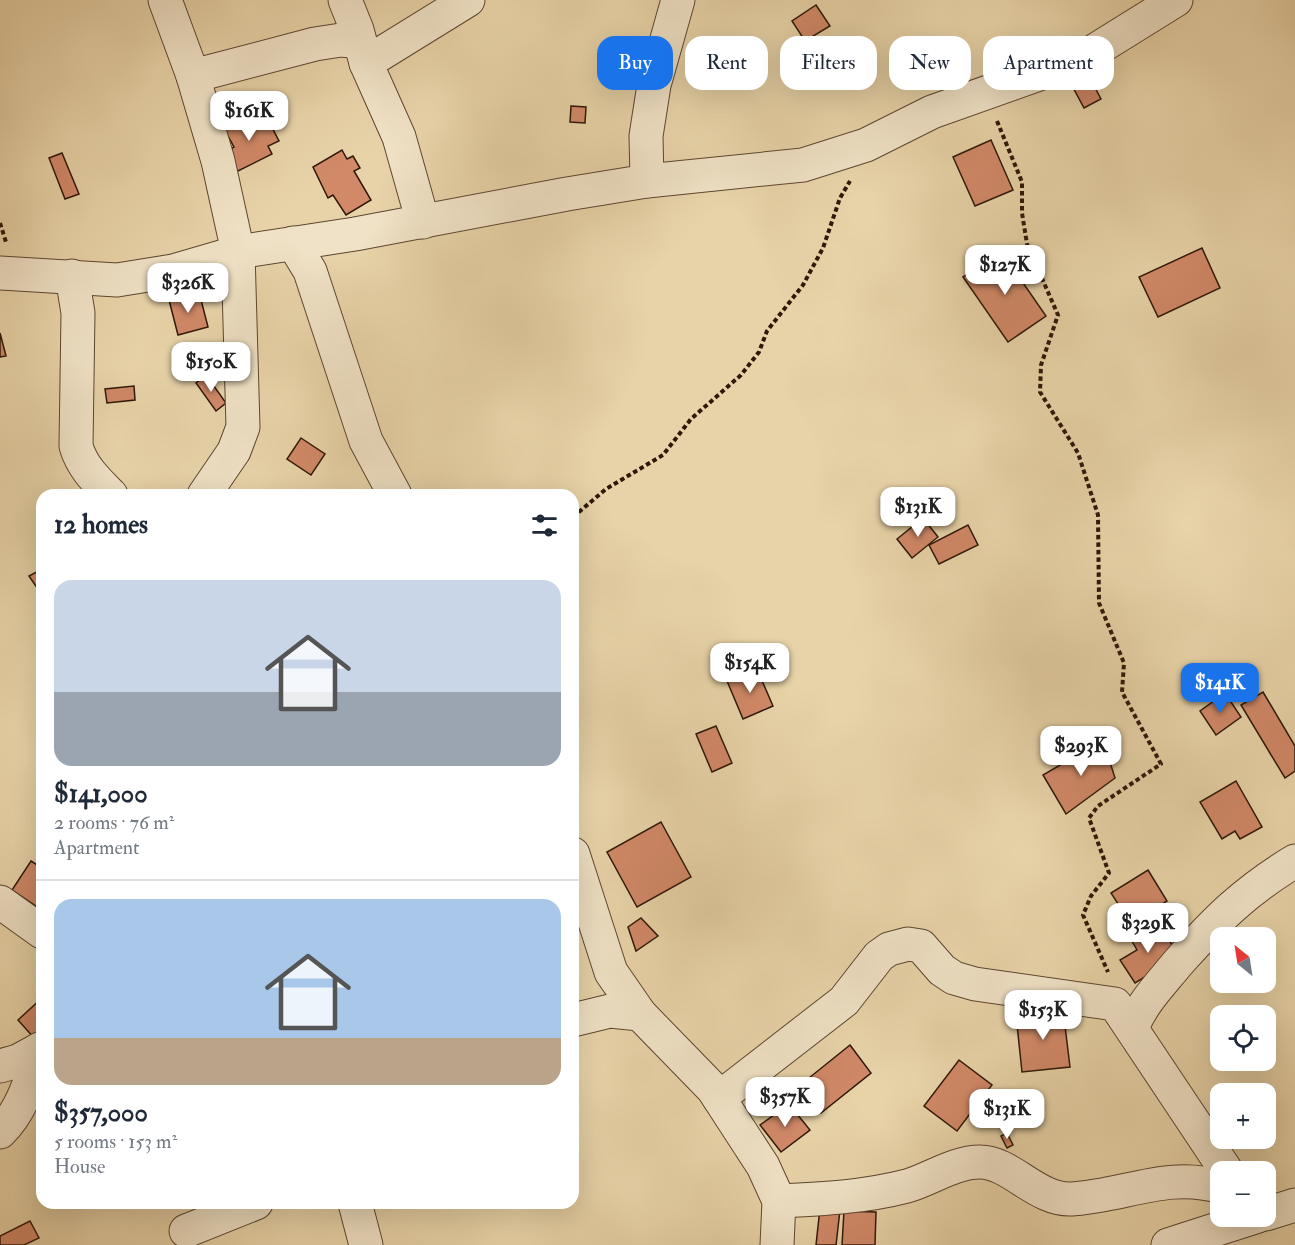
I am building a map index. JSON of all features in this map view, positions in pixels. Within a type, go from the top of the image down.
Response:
[{"type":"street","points":[[165,0],[194,76],[218,161],[238,252],[243,427],[234,451],[208,489]]},
{"type":"street","points":[[345,0],[357,30],[363,54],[399,137],[423,222]]},
{"type":"street","points":[[363,54],[405,41],[468,0]]},
{"type":"street","points":[[647,181],[646,136],[654,85],[678,0]]},
{"type":"street","points":[[0,273],[117,280],[173,271],[238,252],[423,222],[647,181],[803,165],[866,145],[932,112],[1082,59],[1176,0]]},
{"type":"street","points":[[194,76],[315,44],[341,40],[352,41],[363,54]]},
{"type":"street","points":[[293,243],[310,271],[366,441],[392,489]]},
{"type":"street","points":[[72,276],[78,313],[76,447],[79,458],[90,474],[105,489]]},
{"type":"street","points":[[719,1098],[844,1001],[879,956],[890,949],[908,944],[921,946],[942,970],[954,978],[975,984],[1124,1016],[1139,1010],[1227,909],[1295,861]]},
{"type":"street","points":[[579,873],[610,972],[640,1014],[719,1098],[763,1166],[779,1201],[777,1245]]},
{"type":"street","points":[[0,902],[36,928]]},
{"type":"street","points":[[579,1019],[610,1011],[640,1014]]},
{"type":"street","points":[[1124,1016],[1220,1161]]},
{"type":"street","points":[[0,1066],[18,1061],[36,1051]]},
{"type":"street","points":[[0,1132],[13,1120],[36,1062]]},
{"type":"street","points":[[779,1201],[847,1198],[908,1185],[952,1167],[983,1162],[995,1165],[1039,1191],[1069,1200],[1108,1196],[1154,1182],[1188,1181],[1210,1185]]},
{"type":"street","points":[[1276,1211],[1295,1205]]},
{"type":"street","points":[[179,1238],[207,1209]]},
{"type":"street","points":[[179,1238],[243,1209]]},
{"type":"street","points":[[357,1209],[366,1245]]},
{"type":"street","points":[[1168,1245],[1224,1227]]},
{"type":"path","points":[[987,92],[1022,182],[1022,213],[1028,244],[1058,315],[1041,365],[1040,392],[1078,453],[1098,515],[1099,603],[1124,663],[1122,692],[1161,764],[1098,806],[1089,818],[1109,873],[1091,896],[1083,915],[1113,984],[1124,1016]]},
{"type":"path","points":[[579,512],[606,489],[663,455],[691,419],[704,406],[723,393],[759,352],[767,331],[803,285],[823,248],[840,198],[866,145]]},
{"type":"building","points":[[816,5],[830,26],[813,36],[802,36],[792,21]]},
{"type":"building","points":[[1074,90],[1096,90],[1101,99],[1084,108]]},
{"type":"building","points":[[571,106],[586,107],[585,123],[570,122]]},
{"type":"building","points":[[252,113],[257,123],[267,118],[279,141],[268,146],[272,154],[234,173],[224,153],[234,147],[223,127]]},
{"type":"building","points":[[991,140],[1013,190],[975,206],[953,157]]},
{"type":"building","points":[[342,150],[347,159],[353,156],[360,168],[354,171],[371,200],[346,215],[333,195],[328,198],[313,167]]},
{"type":"building","points":[[62,153],[79,194],[65,199],[49,158]]},
{"type":"building","points":[[1202,248],[1220,288],[1158,317],[1139,277]]},
{"type":"building","points":[[1001,251],[1046,316],[1008,342],[963,277]]},
{"type":"building","points":[[199,292],[208,327],[178,335],[169,300]]},
{"type":"building","points":[[0,333],[6,356],[0,357]]},
{"type":"building","points":[[206,375],[226,403],[216,411],[196,383]]},
{"type":"building","points":[[134,386],[135,400],[107,403],[105,389]]},
{"type":"building","points":[[301,438],[325,454],[311,475],[287,459]]},
{"type":"building","points":[[923,518],[938,537],[912,558],[897,539]]},
{"type":"building","points":[[968,525],[978,545],[939,564],[929,545]]},
{"type":"building","points":[[36,572],[36,586],[29,576]]},
{"type":"building","points":[[757,669],[773,706],[743,719],[727,681]]},
{"type":"building","points":[[1263,692],[1295,746],[1295,771],[1285,778],[1241,705]]},
{"type":"building","points":[[1225,693],[1241,717],[1216,735],[1200,711]]},
{"type":"building","points":[[716,726],[732,763],[712,772],[696,734]]},
{"type":"building","points":[[1103,740],[1115,778],[1066,814],[1043,775]]},
{"type":"building","points":[[1236,781],[1262,827],[1240,839],[1235,831],[1222,839],[1200,802]]},
{"type":"building","points":[[661,822],[691,877],[637,907],[607,852]]},
{"type":"building","points":[[31,861],[36,864],[36,906],[12,890]]},
{"type":"building","points":[[1148,870],[1167,901],[1131,924],[1111,893]]},
{"type":"building","points":[[641,918],[658,936],[636,951],[628,927]]},
{"type":"building","points":[[1141,925],[1150,940],[1164,932],[1179,956],[1135,983],[1120,960],[1137,950],[1128,934]]},
{"type":"building","points":[[36,1004],[36,1038],[35,1039],[18,1020]]},
{"type":"building","points":[[1063,1009],[1070,1067],[1022,1072],[1016,1015]]},
{"type":"building","points":[[850,1045],[871,1073],[821,1113],[799,1086]]},
{"type":"building","points":[[959,1060],[992,1085],[957,1131],[924,1106]]},
{"type":"building","points":[[789,1104],[810,1130],[781,1152],[760,1125]]},
{"type":"building","points":[[1007,1133],[1013,1145],[1007,1148],[1001,1136]]},
{"type":"building","points":[[820,1208],[840,1210],[836,1245],[816,1245]]},
{"type":"building","points":[[844,1211],[876,1212],[875,1245],[842,1245]]},
{"type":"building","points":[[30,1221],[39,1238],[24,1245],[0,1245],[0,1236]]}]
